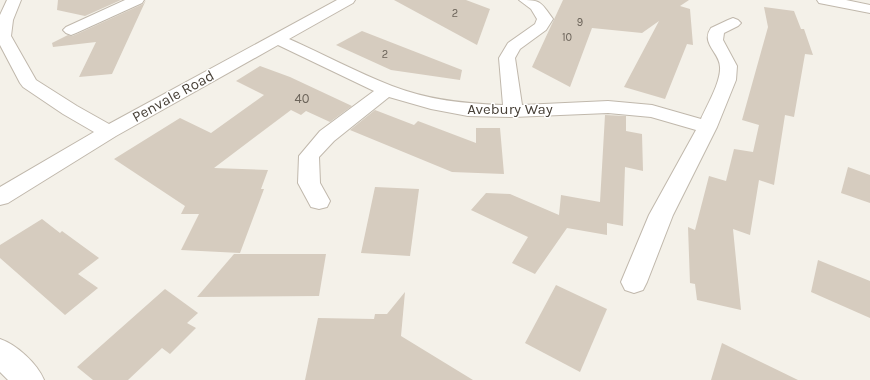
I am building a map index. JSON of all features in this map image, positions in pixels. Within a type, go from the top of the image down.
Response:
[{"type":"street","points":[[14,0],[5,20],[1,36],[29,83],[70,110],[109,132]]},
{"type":"street","points":[[72,30],[136,0]]},
{"type":"street","name":"Penvale Road","points":[[0,196],[109,132],[348,0]]},
{"type":"street","points":[[513,111],[507,58],[514,46],[542,27],[545,19],[536,6],[526,0]]},
{"type":"street","points":[[824,0],[870,9]]},
{"type":"street","points":[[634,282],[661,214],[707,127],[727,80],[729,66],[715,40],[716,31],[733,23]]},
{"type":"street","name":"Avebury Way","points":[[277,39],[386,90],[431,103],[468,110],[513,111],[608,107],[652,111],[707,127]]},
{"type":"street","points":[[320,201],[309,183],[309,156],[327,136],[386,90]]},
{"type":"street","points":[[2,357],[29,380]]},
{"type":"building","points":[[58,0],[121,0],[85,16],[57,10]]},
{"type":"building","points":[[146,0],[112,74],[79,77],[96,42],[53,47],[52,43],[68,35],[72,36],[77,34],[143,4]]},
{"type":"building","points":[[394,0],[466,0],[490,9],[477,45]]},
{"type":"building","points":[[563,0],[689,0],[680,6],[690,9],[693,45],[687,44],[665,99],[624,87],[659,21],[642,33],[592,28],[570,87],[532,67]]},
{"type":"building","points":[[764,7],[794,11],[801,29],[804,29],[813,55],[805,54],[794,117],[785,115],[774,185],[759,180],[750,235],[733,229],[741,310],[697,300],[695,284],[690,283],[688,227],[695,230],[709,176],[726,181],[734,149],[753,152],[759,125],[742,120],[768,27]]},
{"type":"building","points":[[362,31],[462,70],[460,80],[391,70],[336,45]]},
{"type":"building","points":[[260,66],[290,77],[352,106],[330,122],[306,111],[301,115],[291,110],[214,168],[268,170],[261,189],[264,189],[240,253],[181,250],[199,214],[181,214],[185,206],[114,159],[180,118],[211,133],[264,95],[236,81]]},
{"type":"building","points":[[375,110],[414,125],[418,121],[476,143],[476,128],[500,128],[504,174],[452,172],[350,130]]},
{"type":"building","points":[[605,115],[626,116],[626,131],[642,134],[643,171],[625,167],[623,226],[607,223],[607,235],[567,228],[535,274],[512,263],[528,237],[471,210],[486,193],[510,194],[559,215],[561,195],[600,202]]},
{"type":"building","points":[[848,167],[870,175],[870,203],[841,193]]},
{"type":"building","points":[[375,187],[419,189],[410,256],[361,253]]},
{"type":"building","points":[[42,219],[60,233],[62,231],[99,258],[78,274],[98,288],[65,315],[0,258],[0,245]]},
{"type":"building","points":[[234,254],[326,254],[319,296],[197,297]]},
{"type":"building","points":[[818,260],[870,281],[870,318],[811,292]]},
{"type":"building","points":[[556,285],[607,309],[580,372],[525,343]]},
{"type":"building","points":[[165,289],[198,313],[187,323],[196,328],[170,354],[162,348],[128,380],[93,380],[77,367]]},
{"type":"building","points":[[405,292],[401,336],[473,380],[305,380],[318,318],[374,319],[375,314],[387,314]]},
{"type":"building","points":[[722,343],[798,380],[711,380]]}]
